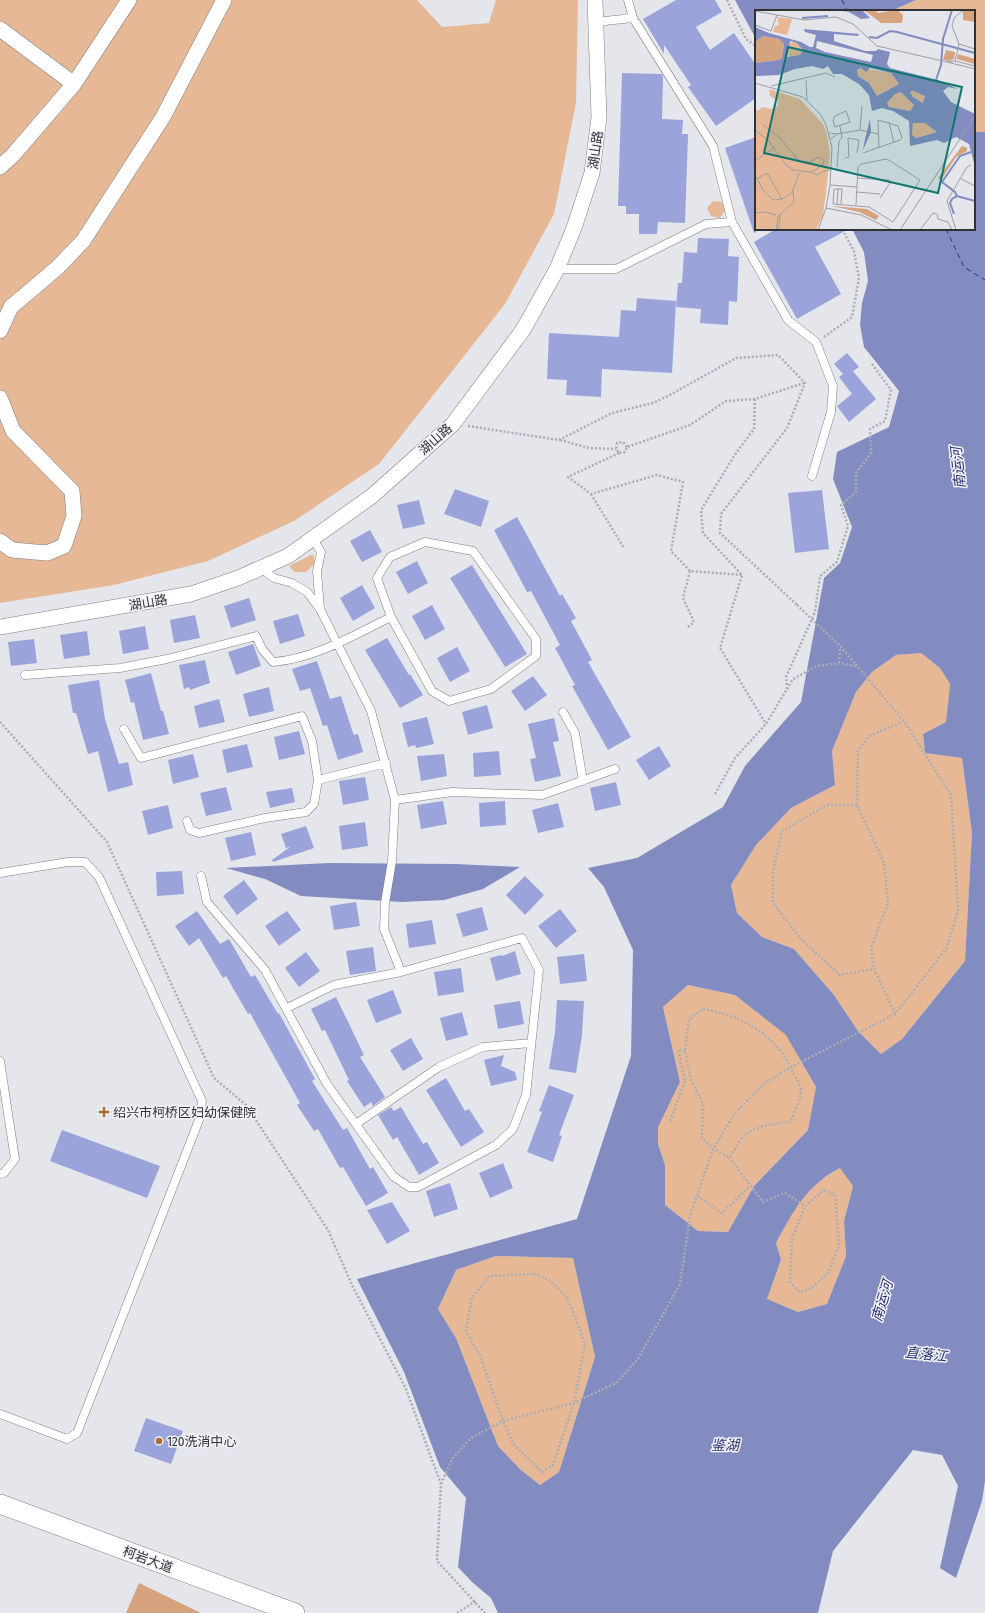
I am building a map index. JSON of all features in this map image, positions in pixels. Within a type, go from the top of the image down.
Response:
[{"type":"street","points":[[0,167],[13,155],[74,84],[129,0]]},
{"type":"street","points":[[0,331],[10,307],[56,268],[83,242],[163,117],[224,0]]},
{"type":"street","name":"湖山路","points":[[0,627],[191,594],[261,568],[288,556],[372,496],[453,424],[524,330],[557,269],[574,228],[592,173],[599,117],[595,22],[596,0]]},
{"type":"street","points":[[0,29],[74,84]]},
{"type":"street","points":[[0,398],[13,431],[72,491],[74,516],[64,546],[47,554],[12,550],[0,541]]},
{"type":"street","name":"柯岩大道","points":[[0,1504],[295,1613]]},
{"type":"lane","points":[[628,0],[633,18],[713,146],[732,222],[788,320],[816,342],[833,386],[831,412],[812,476]]},
{"type":"lane","points":[[595,22],[633,18]]},
{"type":"lane","points":[[557,269],[616,269],[706,224],[732,222]]},
{"type":"lane","points":[[313,538],[321,552],[317,571],[320,609]]},
{"type":"lane","points":[[425,542],[472,551],[536,639],[536,656],[491,689],[449,701],[432,691],[391,617],[378,578],[390,557],[425,542]]},
{"type":"lane","points":[[261,568],[274,578],[292,583],[308,592],[320,609],[371,711],[395,800],[392,861],[385,903],[384,929],[401,972]]},
{"type":"lane","points":[[26,676],[120,668],[167,659],[256,636],[262,649],[273,662],[290,661],[337,643],[391,617]]},
{"type":"lane","points":[[563,712],[575,733],[582,781]]},
{"type":"lane","points":[[124,729],[141,758],[302,716],[312,741],[318,780],[314,804],[306,812],[265,818],[199,833],[190,830],[187,821]]},
{"type":"lane","points":[[318,780],[386,763]]},
{"type":"lane","points":[[395,800],[452,792],[542,795],[615,769]]},
{"type":"lane","points":[[0,873],[68,862],[85,862],[99,877],[202,1101],[199,1120],[77,1433],[67,1439],[0,1414]]},
{"type":"lane","points":[[200,876],[206,902],[265,970],[327,1084],[393,1176],[409,1187],[418,1187],[496,1145],[513,1129],[526,1094],[539,970],[522,938],[401,972],[334,985],[287,1008]]},
{"type":"lane","points":[[356,1124],[439,1067],[483,1047],[531,1043]]},
{"type":"lane","points":[[0,1061],[15,1159],[4,1173],[0,1174]]},
{"type":"path","points":[[727,0],[746,39],[755,45]]},
{"type":"path","points":[[816,342],[852,318],[859,278],[854,251],[843,230]]},
{"type":"path","points":[[559,440],[612,413],[653,403],[736,358],[778,355],[805,383]]},
{"type":"path","points":[[786,689],[786,677],[815,612],[820,576],[837,562],[848,526],[841,505],[856,492],[856,473],[871,453],[870,429],[885,421],[891,390],[872,364]]},
{"type":"path","points":[[627,446],[690,425],[726,401],[755,399],[805,383]]},
{"type":"path","points":[[485,1613],[476,1601],[437,1562],[441,1484],[452,1459],[471,1438],[503,1421],[574,1403],[616,1383],[638,1359],[680,1284],[690,1216],[713,1149],[735,1113],[764,1084],[791,1067],[895,1014],[946,949],[958,911],[951,795],[904,721],[840,646],[720,533],[721,514],[787,428],[805,383]]},
{"type":"path","points":[[742,575],[703,533],[701,510],[736,453],[754,429],[755,399]]},
{"type":"path","points":[[453,424],[559,440],[588,448],[616,449]]},
{"type":"path","points":[[619,453],[616,449],[617,443],[623,442],[627,446]]},
{"type":"path","points":[[624,548],[591,494],[568,477],[619,453],[625,452],[627,446]]},
{"type":"path","points":[[591,494],[657,475],[682,482],[671,551],[690,571],[742,575]]},
{"type":"path","points":[[688,627],[694,622],[683,598],[690,571]]},
{"type":"path","points":[[742,575],[720,648],[766,724]]},
{"type":"path","points":[[839,663],[840,646]]},
{"type":"path","points":[[715,794],[735,758],[766,724],[793,679],[817,666],[839,663],[857,666]]},
{"type":"path","points":[[895,1014],[874,969],[872,948],[888,904],[884,863],[857,805],[858,751],[869,736],[904,721]]},
{"type":"path","points":[[0,722],[107,842],[214,1078],[246,1105],[328,1230],[352,1285],[406,1389],[441,1484]]},
{"type":"path","points":[[857,805],[827,805],[782,831],[773,872],[774,903],[801,939],[840,975],[874,969]]},
{"type":"path","points":[[729,1156],[744,1136],[772,1123],[790,1122],[801,1089],[791,1067],[773,1041],[749,1024],[724,1013],[703,1009],[688,1019],[685,1050],[691,1080],[703,1104],[702,1138],[713,1149],[729,1156],[763,1202],[785,1193],[805,1206]]},
{"type":"path","points":[[670,1120],[685,1081],[678,1050],[685,1050]]},
{"type":"path","points":[[698,1196],[722,1213],[750,1186]]},
{"type":"path","points":[[824,1190],[835,1194],[839,1245],[828,1273],[812,1288],[799,1292],[790,1282],[792,1239],[805,1206],[824,1190]]},
{"type":"path","points":[[534,1274],[548,1279],[567,1297],[585,1343],[574,1403],[553,1465],[542,1472],[514,1444],[503,1421],[480,1356],[466,1331],[472,1298],[489,1276],[534,1274]]},
{"type":"path","points":[[457,1613],[476,1601]]},
{"type":"shaded area","points":[[0,0],[417,0],[442,27],[489,23],[496,0],[578,0],[576,103],[554,214],[505,304],[379,464],[294,521],[208,561],[114,585],[0,603]]},
{"type":"shaded area","points":[[916,0],[985,0],[985,132],[975,132],[975,10],[893,10]]},
{"type":"shaded area","points":[[713,201],[722,202],[725,211],[720,218],[711,216],[707,208]]},
{"type":"shaded area","points":[[313,554],[315,563],[306,572],[295,572],[289,566]]},
{"type":"shaded area","points":[[921,653],[940,668],[950,684],[946,722],[923,734],[925,753],[962,758],[972,833],[965,961],[902,1039],[881,1054],[858,1031],[834,995],[794,949],[762,937],[737,913],[731,885],[756,845],[791,808],[835,785],[832,751],[856,692],[872,672],[896,655]]},
{"type":"shaded area","points":[[688,985],[735,995],[787,1035],[816,1087],[808,1130],[754,1186],[728,1232],[698,1231],[665,1205],[665,1165],[658,1144],[658,1126],[680,1082],[663,1007]]},
{"type":"shaded area","points":[[840,1167],[853,1186],[844,1221],[846,1256],[827,1304],[798,1312],[767,1299],[781,1261],[776,1243],[795,1206],[816,1184]]},
{"type":"shaded area","points":[[496,1256],[573,1258],[595,1357],[559,1472],[540,1485],[521,1470],[498,1446],[456,1338],[438,1309],[456,1270]]},
{"type":"shaded area","points":[[139,1583],[201,1613],[126,1613]]},
{"type":"water","points":[[735,0],[916,0],[893,10],[755,10],[755,37]]},
{"type":"water","name":"鉴湖","points":[[975,132],[985,132],[985,1481],[982,1501],[956,1578],[940,1568],[958,1486],[942,1455],[913,1450],[833,1551],[818,1613],[498,1613],[491,1598],[472,1582],[458,1567],[466,1498],[440,1467],[404,1372],[357,1279],[577,1219],[631,1056],[633,950],[604,887],[588,868],[637,858],[723,807],[745,766],[801,702],[824,578],[840,563],[852,527],[833,479],[837,452],[889,427],[899,391],[864,347],[860,325],[862,303],[868,281],[864,252],[853,230],[975,230]],"holes":[[[921,653],[940,668],[950,684],[946,722],[923,734],[925,753],[962,758],[972,833],[965,961],[902,1039],[881,1054],[858,1031],[834,995],[794,949],[762,937],[737,913],[731,885],[756,845],[791,808],[835,785],[832,751],[856,692],[872,672],[896,655]],[[688,985],[735,995],[786,1035],[816,1087],[808,1130],[754,1186],[728,1232],[698,1231],[665,1205],[665,1165],[658,1144],[658,1127],[680,1082],[663,1007]],[[840,1168],[853,1186],[844,1221],[846,1256],[827,1304],[798,1312],[767,1299],[781,1260],[776,1243],[802,1200],[818,1182]],[[496,1256],[573,1258],[595,1357],[559,1472],[540,1485],[521,1470],[498,1446],[456,1338],[438,1309],[456,1270]]]},
{"type":"water","points":[[329,863],[455,864],[520,867],[483,889],[444,900],[402,902],[301,896],[265,879],[226,868]]},
{"type":"building","points":[[676,0],[715,0],[722,12],[696,27],[710,50],[734,33],[755,64],[755,99],[716,126],[688,87],[691,85],[664,45],[664,54],[643,19]]},
{"type":"building","points":[[622,73],[662,74],[662,119],[683,120],[682,134],[688,134],[685,223],[658,222],[657,234],[639,234],[639,214],[626,214],[626,206],[618,206]]},
{"type":"building","points":[[755,137],[756,232],[754,233],[725,148]]},
{"type":"building","points":[[774,230],[847,230],[815,247],[841,294],[797,319],[754,242]]},
{"type":"building","points":[[698,238],[729,239],[728,256],[739,257],[737,302],[729,301],[728,325],[700,323],[701,309],[676,307],[678,283],[682,283],[684,252],[697,253]]},
{"type":"building","points":[[637,298],[676,301],[672,373],[602,369],[601,397],[566,395],[567,380],[547,379],[549,333],[619,337],[621,310],[636,311]]},
{"type":"building","points":[[847,353],[859,367],[853,371],[876,399],[849,422],[837,406],[852,394],[839,377],[843,374],[834,364]]},
{"type":"building","points":[[455,489],[489,501],[481,527],[444,514]]},
{"type":"building","points":[[822,490],[829,549],[795,553],[788,493]]},
{"type":"building","points":[[419,500],[425,524],[403,529],[397,505]]},
{"type":"building","points":[[517,517],[560,596],[562,594],[576,618],[571,621],[592,660],[588,662],[631,737],[608,750],[572,686],[575,685],[555,648],[560,645],[531,591],[527,592],[494,530]]},
{"type":"building","points":[[370,530],[382,552],[362,562],[350,541]]},
{"type":"building","points":[[417,561],[428,583],[408,594],[396,572]]},
{"type":"building","points":[[472,565],[527,654],[505,667],[450,578]]},
{"type":"building","points":[[362,585],[375,608],[353,621],[340,598]]},
{"type":"building","points":[[249,598],[256,620],[231,628],[224,606]]},
{"type":"building","points":[[432,605],[445,629],[425,640],[412,616]]},
{"type":"building","points":[[298,614],[305,636],[280,644],[273,621]]},
{"type":"building","points":[[195,615],[200,638],[174,643],[170,620]]},
{"type":"building","points":[[145,626],[149,649],[123,654],[119,631]]},
{"type":"building","points":[[87,631],[90,655],[64,659],[60,635]]},
{"type":"building","points":[[387,638],[423,695],[400,708],[365,650]]},
{"type":"building","points":[[34,639],[37,663],[11,666],[8,642]]},
{"type":"building","points":[[253,644],[261,666],[236,675],[228,652]]},
{"type":"building","points":[[457,647],[470,671],[450,682],[437,658]]},
{"type":"building","points":[[205,660],[210,683],[190,690],[189,687],[184,689],[179,665]]},
{"type":"building","points":[[317,661],[330,699],[341,696],[352,730],[354,735],[358,734],[363,752],[338,760],[327,725],[323,726],[310,688],[300,691],[292,669]]},
{"type":"building","points":[[151,673],[169,734],[143,740],[134,702],[131,703],[125,680]]},
{"type":"building","points":[[533,676],[547,695],[525,711],[511,691]]},
{"type":"building","points":[[99,680],[105,719],[119,764],[128,762],[133,785],[108,792],[98,751],[88,754],[76,713],[73,713],[68,685]]},
{"type":"building","points":[[269,687],[274,711],[249,717],[243,694]]},
{"type":"building","points":[[219,699],[225,722],[199,728],[194,706]]},
{"type":"building","points":[[487,705],[493,728],[468,735],[462,712]]},
{"type":"building","points":[[427,717],[434,744],[416,748],[415,745],[408,747],[402,723]]},
{"type":"building","points":[[554,718],[559,741],[553,742],[561,776],[535,782],[530,759],[536,758],[528,724]]},
{"type":"building","points":[[299,731],[305,754],[279,760],[274,737]]},
{"type":"building","points":[[247,744],[253,767],[227,773],[222,750]]},
{"type":"building","points":[[659,746],[671,766],[649,780],[636,760]]},
{"type":"building","points":[[499,751],[501,775],[474,777],[473,753]]},
{"type":"building","points":[[193,754],[199,777],[173,784],[168,760]]},
{"type":"building","points":[[444,754],[447,776],[421,781],[417,756]]},
{"type":"building","points":[[365,777],[369,800],[343,805],[339,781]]},
{"type":"building","points":[[616,782],[621,805],[595,811],[590,788]]},
{"type":"building","points":[[226,787],[232,810],[206,816],[200,793]]},
{"type":"building","points":[[292,788],[295,802],[270,808],[266,792]]},
{"type":"building","points":[[443,801],[447,824],[421,829],[417,805]]},
{"type":"building","points":[[505,801],[506,825],[480,827],[479,803]]},
{"type":"building","points":[[558,803],[564,827],[538,833],[532,810]]},
{"type":"building","points":[[168,805],[173,828],[148,835],[142,811]]},
{"type":"building","points":[[365,822],[368,846],[342,850],[339,826]]},
{"type":"building","points":[[306,826],[314,848],[273,862],[272,860],[290,847],[286,848],[281,834]]},
{"type":"building","points":[[251,832],[256,855],[231,861],[225,838]]},
{"type":"building","points":[[182,871],[184,894],[157,896],[156,872]]},
{"type":"building","points":[[525,876],[544,895],[525,915],[506,895]]},
{"type":"building","points":[[244,880],[258,899],[237,915],[223,896]]},
{"type":"building","points":[[356,902],[360,926],[334,930],[330,906]]},
{"type":"building","points":[[482,907],[488,930],[463,937],[456,914]]},
{"type":"building","points":[[560,909],[577,931],[556,948],[538,926]]},
{"type":"building","points":[[197,911],[220,944],[229,939],[251,977],[255,975],[278,1014],[279,1013],[315,1079],[312,1081],[343,1130],[347,1128],[370,1169],[373,1167],[388,1193],[366,1206],[343,1167],[340,1168],[318,1129],[314,1131],[297,1105],[300,1103],[250,1013],[248,1014],[226,976],[223,978],[199,938],[189,946],[175,926]]},
{"type":"building","points":[[287,911],[301,930],[279,946],[265,926]]},
{"type":"building","points":[[432,920],[436,944],[409,948],[406,924]]},
{"type":"building","points":[[373,947],[376,971],[350,975],[346,951]]},
{"type":"building","points":[[515,951],[521,974],[496,981],[490,958],[502,956]]},
{"type":"building","points":[[306,952],[320,971],[299,987],[285,968]]},
{"type":"building","points":[[584,954],[587,981],[560,984],[557,957]]},
{"type":"building","points":[[461,968],[464,992],[438,996],[434,972]]},
{"type":"building","points":[[393,990],[402,1013],[376,1023],[367,1000]]},
{"type":"building","points":[[336,997],[364,1055],[360,1057],[385,1097],[373,1106],[371,1102],[364,1107],[347,1081],[349,1080],[325,1030],[322,1031],[311,1009]]},
{"type":"building","points":[[557,1000],[584,1001],[582,1035],[576,1073],[549,1069],[555,1032]]},
{"type":"building","points":[[520,1001],[524,1024],[498,1029],[494,1005]]},
{"type":"building","points":[[462,1012],[468,1035],[446,1041],[440,1018]]},
{"type":"building","points":[[411,1038],[423,1059],[403,1071],[390,1050]]},
{"type":"building","points":[[504,1055],[501,1066],[515,1072],[517,1080],[491,1086],[484,1060]]},
{"type":"building","points":[[446,1078],[465,1111],[469,1109],[484,1132],[461,1147],[426,1090]]},
{"type":"building","points":[[549,1085],[574,1095],[559,1135],[562,1136],[553,1162],[527,1152],[542,1112],[539,1111]]},
{"type":"building","points":[[391,1107],[394,1111],[401,1107],[423,1144],[427,1142],[439,1163],[419,1175],[397,1137],[393,1140],[378,1115]]},
{"type":"building","points":[[62,1130],[160,1166],[147,1198],[50,1161]]},
{"type":"building","points":[[503,1163],[513,1188],[490,1198],[479,1173]]},
{"type":"building","points":[[450,1183],[458,1209],[434,1217],[426,1191]]},
{"type":"building","points":[[392,1202],[410,1231],[387,1244],[367,1210]]},
{"type":"building","name":"120洗消中心","points":[[146,1418],[183,1431],[171,1464],[134,1451]]},
{"type":"ferry route","points":[[842,0],[847,10]]},
{"type":"ferry route","points":[[946,230],[964,267],[985,280]]},
{"type":"place","name":"绍兴市柯桥区妇幼保健院","points":[[104,1112]]},
{"type":"place","name":"120洗消中心","points":[[159,1441]]},
{"type":"water label","name":"南运河","points":[[958,468]]},
{"type":"water label","name":"南运河","points":[[882,1301]]},
{"type":"water label","name":"直落江","points":[[926,1354]]}]
